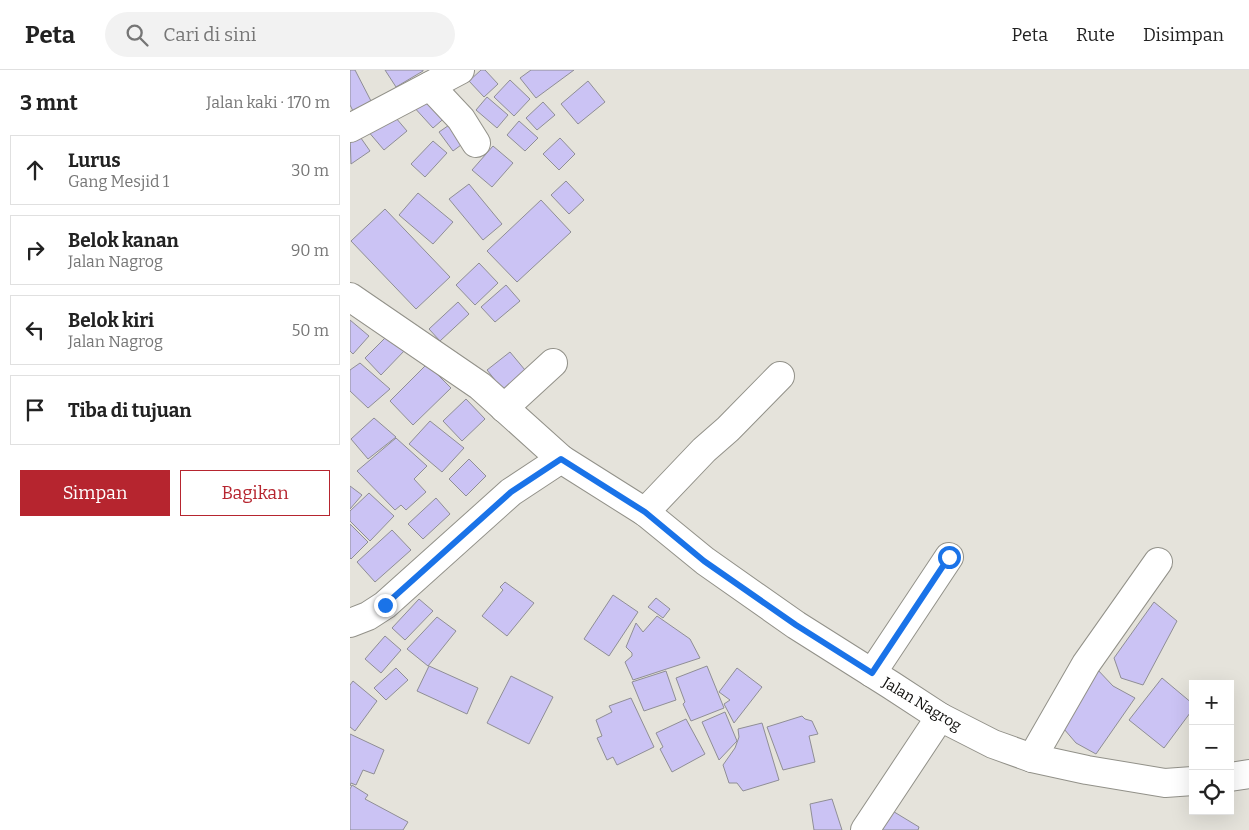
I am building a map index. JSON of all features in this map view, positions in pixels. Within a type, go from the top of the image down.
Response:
[{"type":"street","points":[[350,128],[460,70]]},
{"type":"street","points":[[430,86],[461,119],[476,144]]},
{"type":"street","name":"Jalan Nagrog","points":[[350,297],[480,386],[561,459],[645,512],[704,561],[796,625],[940,717],[993,744],[1032,758],[1087,770],[1165,783],[1189,781]]},
{"type":"street","points":[[504,408],[553,363]]},
{"type":"street","points":[[645,512],[704,450],[728,429],[780,376]]},
{"type":"street","points":[[350,623],[368,616],[385,605],[511,492],[561,459]]},
{"type":"street","points":[[872,673],[949,557]]},
{"type":"street","points":[[1032,758],[1086,664],[1158,562]]},
{"type":"street","points":[[865,830],[940,717]]},
{"type":"street","points":[[1234,776],[1249,774]]},
{"type":"building","points":[[350,70],[355,70],[371,101],[353,111],[350,105]]},
{"type":"building","points":[[385,70],[423,70],[423,71],[396,87]]},
{"type":"building","points":[[481,70],[485,70],[498,84],[484,97],[469,81]]},
{"type":"building","points":[[531,70],[574,70],[536,98],[520,78]]},
{"type":"building","points":[[510,80],[530,99],[514,116],[494,97]]},
{"type":"building","points":[[588,81],[605,102],[578,124],[561,104]]},
{"type":"building","points":[[426,92],[448,115],[433,128],[412,105]]},
{"type":"building","points":[[487,97],[508,115],[497,128],[476,110]]},
{"type":"building","points":[[543,102],[555,115],[537,130],[526,118]]},
{"type":"building","points":[[390,111],[407,131],[384,150],[367,130]]},
{"type":"building","points":[[455,121],[469,139],[453,151],[439,132]]},
{"type":"building","points":[[519,121],[538,138],[525,151],[507,135]]},
{"type":"building","points":[[356,131],[370,151],[351,164],[350,135]]},
{"type":"building","points":[[560,138],[575,154],[559,170],[543,154]]},
{"type":"building","points":[[433,141],[447,153],[425,177],[411,164]]},
{"type":"building","points":[[493,146],[513,163],[492,187],[472,170]]},
{"type":"building","points":[[566,181],[584,200],[569,214],[551,195]]},
{"type":"building","points":[[469,184],[502,224],[483,240],[449,199]]},
{"type":"building","points":[[418,193],[453,222],[433,244],[399,215]]},
{"type":"building","points":[[541,200],[571,232],[517,282],[487,251]]},
{"type":"building","points":[[385,209],[450,277],[416,309],[351,241]]},
{"type":"building","points":[[479,263],[498,283],[475,305],[456,285]]},
{"type":"building","points":[[506,285],[520,301],[495,322],[481,307]]},
{"type":"building","points":[[458,302],[469,314],[440,341],[429,329]]},
{"type":"building","points":[[350,320],[369,336],[353,354],[350,351]]},
{"type":"building","points":[[390,333],[406,349],[381,375],[365,358]]},
{"type":"building","points":[[510,352],[530,376],[507,395],[487,370]]},
{"type":"building","points":[[360,363],[390,389],[368,408],[350,391],[350,370]]},
{"type":"building","points":[[427,364],[451,388],[413,425],[390,401]]},
{"type":"building","points":[[466,399],[485,419],[462,441],[443,421]]},
{"type":"building","points":[[374,418],[396,437],[368,459],[351,439]]},
{"type":"building","points":[[430,421],[464,448],[442,472],[409,444]]},
{"type":"building","points":[[396,438],[427,466],[414,479],[426,492],[406,510],[401,505],[395,510],[357,471]]},
{"type":"building","points":[[469,459],[486,476],[466,496],[449,479]]},
{"type":"building","points":[[350,486],[362,495],[350,509]]},
{"type":"building","points":[[369,493],[394,516],[370,541],[350,521],[350,511]]},
{"type":"building","points":[[436,498],[450,514],[423,539],[408,524]]},
{"type":"building","points":[[350,524],[368,542],[351,559],[350,558]]},
{"type":"building","points":[[392,530],[411,550],[375,582],[357,562]]},
{"type":"building","points":[[505,582],[534,603],[507,636],[482,616],[503,590],[500,587]]},
{"type":"building","points":[[613,595],[638,612],[609,656],[584,639]]},
{"type":"building","points":[[656,598],[670,609],[663,618],[648,607]]},
{"type":"building","points":[[419,599],[433,611],[405,640],[392,628]]},
{"type":"building","points":[[1154,602],[1177,621],[1143,685],[1121,678],[1114,658]]},
{"type":"building","points":[[657,616],[690,639],[700,658],[633,680],[625,662],[632,656],[632,653],[626,647],[636,623],[643,632]]},
{"type":"building","points":[[437,617],[456,631],[428,666],[407,649]]},
{"type":"building","points":[[385,636],[401,650],[381,673],[365,659]]},
{"type":"building","points":[[429,666],[478,688],[467,714],[417,691]]},
{"type":"building","points":[[707,666],[724,708],[691,721],[683,704],[685,702],[676,678]]},
{"type":"building","points":[[396,668],[408,680],[386,700],[374,688]]},
{"type":"building","points":[[737,668],[762,687],[734,723],[724,704],[730,700],[719,692]]},
{"type":"building","points":[[1096,668],[1113,686],[1135,698],[1096,754],[1076,743],[1058,722]]},
{"type":"building","points":[[666,671],[676,700],[644,711],[632,682]]},
{"type":"building","points":[[511,676],[553,697],[529,744],[487,723]]},
{"type":"building","points":[[1162,678],[1189,701],[1189,714],[1164,748],[1129,720]]},
{"type":"building","points":[[353,681],[377,701],[355,731],[350,727],[350,685]]},
{"type":"building","points":[[631,698],[654,747],[617,765],[613,757],[607,760],[597,738],[602,736],[596,720],[612,712],[609,706]]},
{"type":"building","points":[[725,712],[737,741],[719,760],[702,722]]},
{"type":"building","points":[[802,716],[812,721],[818,734],[809,736],[815,762],[783,770],[767,727]]},
{"type":"building","points":[[686,719],[705,754],[672,772],[660,749],[663,747],[656,733]]},
{"type":"building","points":[[762,723],[779,780],[743,791],[737,783],[729,783],[723,765],[735,748],[739,737],[738,729]]},
{"type":"building","points":[[350,734],[384,750],[374,774],[363,770],[356,785],[351,783],[350,786]]},
{"type":"building","points":[[352,785],[368,795],[365,799],[408,822],[403,830],[350,830],[350,789]]},
{"type":"building","points":[[832,799],[842,830],[814,830],[810,804]]},
{"type":"building","points":[[886,807],[919,827],[918,830],[871,830]]},
{"type":"route","points":[[385,605],[511,492],[561,459],[645,512],[704,561],[796,625],[872,673],[949,557]]}]
